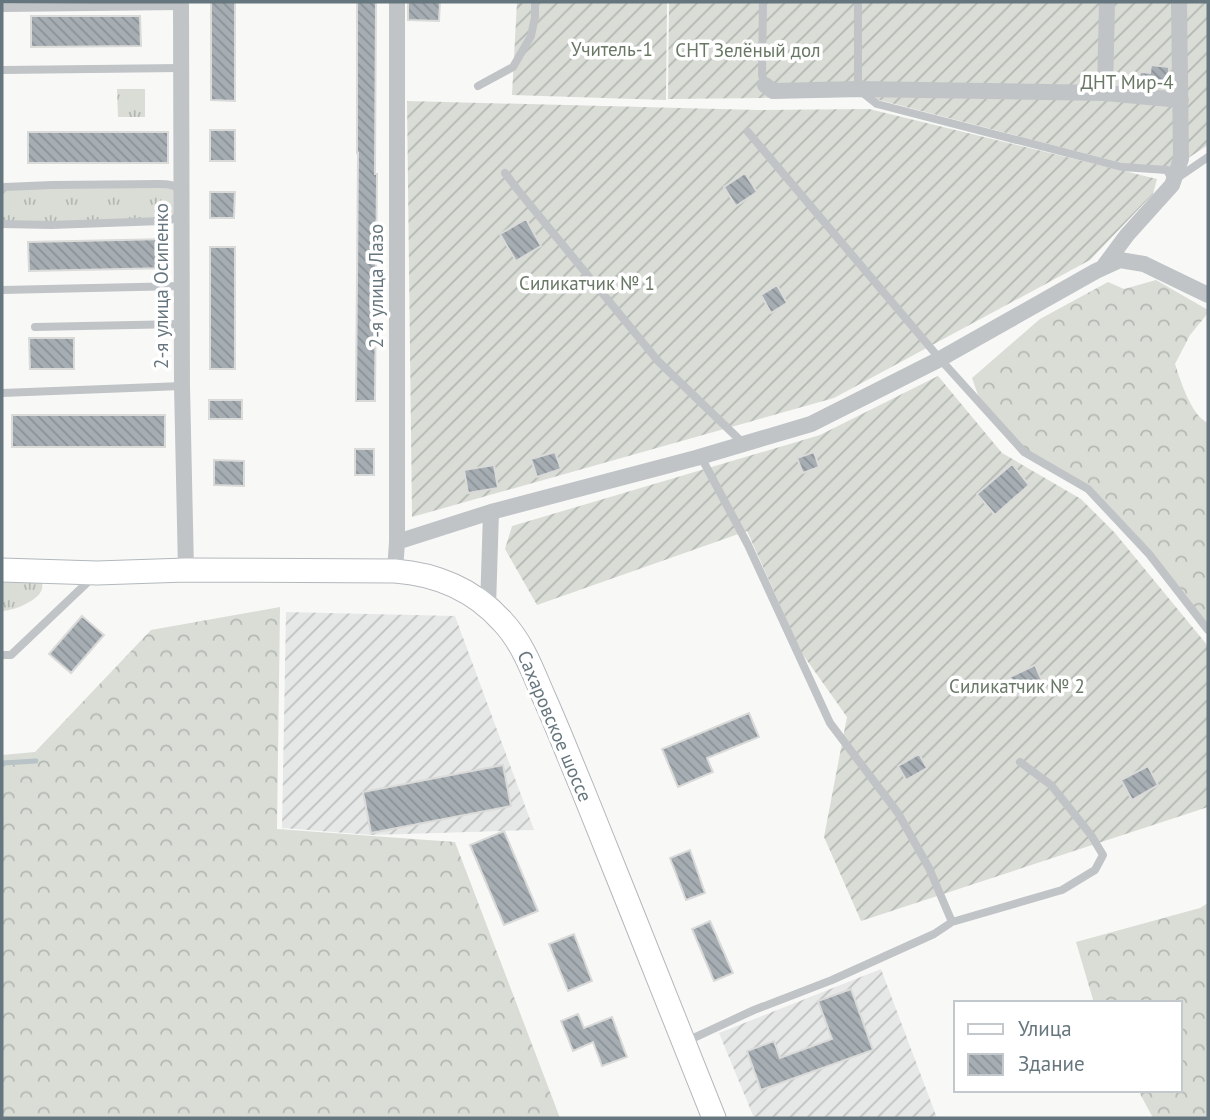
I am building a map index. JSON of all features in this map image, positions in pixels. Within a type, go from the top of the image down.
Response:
[{"type":"main road","name":"Сахаровское шоссе","points":[[2,570],[97,573],[186,569],[395,571],[417,573],[450,583],[488,607],[515,637],[530,663],[714,1118]]},
{"type":"street","name":"2-я улица Лазо","points":[[395,571],[397,2]]},
{"type":"street","points":[[1105,93],[1107,2]]},
{"type":"street","points":[[1102,268],[1127,235],[1172,185],[1181,159],[1180,2]]},
{"type":"street","name":"2-я улица Осипенко","points":[[181,4],[182,386],[186,569]]},
{"type":"street","points":[[765,85],[773,91],[858,89],[1105,93],[1181,100]]},
{"type":"street","points":[[397,542],[491,512],[701,457],[811,424],[940,359],[1120,260],[1144,264],[1208,295]]},
{"type":"street","points":[[488,607],[491,512]]},
{"type":"lane","points":[[478,86],[513,67],[531,36],[535,2]]},
{"type":"lane","points":[[763,2],[762,75],[765,85]]},
{"type":"lane","points":[[858,2],[858,89],[877,104],[1122,167],[1167,170],[1173,181],[1208,156]]},
{"type":"lane","points":[[2,8],[181,4]]},
{"type":"lane","points":[[2,70],[181,68]]},
{"type":"lane","points":[[748,132],[940,359],[1024,452],[1088,489],[1149,554],[1208,630]]},
{"type":"lane","points":[[505,173],[658,361],[744,444]]},
{"type":"lane","points":[[2,190],[5,187],[52,185],[171,184],[179,189],[183,206],[178,216],[162,221],[2,224]]},
{"type":"lane","points":[[2,290],[182,286]]},
{"type":"lane","points":[[35,327],[182,324]]},
{"type":"lane","points":[[2,393],[182,386]]},
{"type":"lane","points":[[701,457],[748,545],[830,723],[898,813],[929,868],[952,922]]},
{"type":"lane","points":[[2,655],[11,655],[97,573]]},
{"type":"lane","points":[[684,1042],[754,1010],[832,980],[934,934],[952,922],[1062,890],[1095,870],[1103,855],[1091,835],[1051,785],[1020,762]]},
{"type":"shaded area","points":[[286,612],[455,616],[534,830],[372,835],[282,828]]},
{"type":"shaded area","points":[[881,969],[937,1118],[754,1118],[719,1033]]},
{"type":"green space","name":"Учитель-1","points":[[517,2],[667,2],[666,100],[512,95]]},
{"type":"green space","name":"СНТ Зелёный дол","points":[[669,2],[855,2],[856,97],[668,99]]},
{"type":"green space","name":"ДНТ Мир-4","points":[[861,2],[1208,2],[1208,145],[1164,174],[860,95]]},
{"type":"green space","points":[[117,89],[145,89],[145,117],[118,117]]},
{"type":"green space","name":"Силикатчик № 1","points":[[407,101],[758,110],[869,109],[1157,179],[1153,194],[1090,260],[834,398],[412,517]]},
{"type":"green space","points":[[171,184],[179,204],[172,220],[2,224],[2,190]]},
{"type":"green space","points":[[1156,280],[1208,310],[1190,335],[1175,364],[1192,406],[1208,423],[1208,627],[1088,489],[1024,452],[982,406],[972,378],[1040,319],[1108,282],[1124,289]]},
{"type":"green space","name":"Силикатчик № 2","points":[[938,376],[1002,453],[1081,499],[1115,533],[1208,646],[1208,807],[861,921],[824,837],[847,717],[801,652],[747,531],[537,605],[505,549],[512,526],[820,435]]},
{"type":"green space","points":[[2,578],[39,578],[42,590],[24,605],[2,611]]},
{"type":"green space","points":[[280,607],[277,829],[455,842],[560,1118],[2,1118],[2,755],[35,752],[151,630]]},
{"type":"green space","points":[[1208,903],[1208,1118],[1153,1118],[1139,1092],[1182,1092],[1182,1001],[1093,1001],[1076,942],[1200,908]]},
{"type":"building","points":[[211,2],[235,2],[235,101],[211,100]]},
{"type":"building","points":[[357,2],[376,2],[375,401],[356,401]]},
{"type":"building","points":[[408,2],[440,2],[439,21],[408,20]]},
{"type":"building","points":[[31,16],[140,16],[141,46],[31,47]]},
{"type":"building","points":[[1151,65],[1169,67],[1169,88],[1138,86],[1140,72],[1150,73]]},
{"type":"building","points":[[210,130],[235,130],[235,161],[210,161]]},
{"type":"building","points":[[28,132],[168,132],[168,163],[28,163]]},
{"type":"building","points":[[745,173],[757,192],[736,206],[724,187]]},
{"type":"building","points":[[210,192],[235,192],[234,218],[210,218]]},
{"type":"building","points":[[526,219],[541,246],[516,261],[500,234]]},
{"type":"building","points":[[168,239],[169,268],[29,271],[28,242]]},
{"type":"building","points":[[210,247],[235,247],[235,369],[210,369]]},
{"type":"building","points":[[777,285],[787,303],[771,313],[761,295]]},
{"type":"building","points":[[29,338],[74,338],[74,369],[30,369]]},
{"type":"building","points":[[209,400],[242,400],[242,419],[209,419]]},
{"type":"building","points":[[12,415],[165,415],[165,447],[12,447]]},
{"type":"building","points":[[355,449],[374,449],[374,475],[355,475]]},
{"type":"building","points":[[555,452],[561,469],[537,477],[531,459]]},
{"type":"building","points":[[814,452],[819,467],[803,473],[797,458]]},
{"type":"building","points":[[214,460],[244,461],[244,486],[214,485]]},
{"type":"building","points":[[1012,464],[1029,485],[995,515],[977,494]]},
{"type":"building","points":[[494,465],[498,488],[468,493],[464,470]]},
{"type":"building","points":[[82,616],[104,635],[71,673],[49,654]]},
{"type":"building","points":[[1035,665],[1044,685],[1019,696],[1010,677]]},
{"type":"building","points":[[749,713],[759,737],[707,758],[713,772],[678,787],[662,749]]},
{"type":"building","points":[[919,754],[927,768],[906,780],[898,766]]},
{"type":"building","points":[[503,765],[511,806],[371,833],[363,792]]},
{"type":"building","points":[[1148,766],[1158,785],[1132,800],[1121,780]]},
{"type":"building","points":[[504,831],[538,911],[504,925],[470,845]]},
{"type":"building","points":[[690,850],[705,893],[686,900],[670,858]]},
{"type":"building","points":[[710,921],[733,973],[714,981],[692,929]]},
{"type":"building","points":[[574,934],[592,981],[568,991],[549,944]]},
{"type":"building","points":[[851,989],[873,1050],[761,1090],[747,1051],[774,1041],[780,1058],[832,1039],[818,1001]]},
{"type":"building","points":[[578,1014],[584,1028],[612,1017],[627,1057],[602,1066],[593,1042],[573,1051],[561,1021]]},
{"type":"waterway","points":[[2,763],[36,761]]}]
